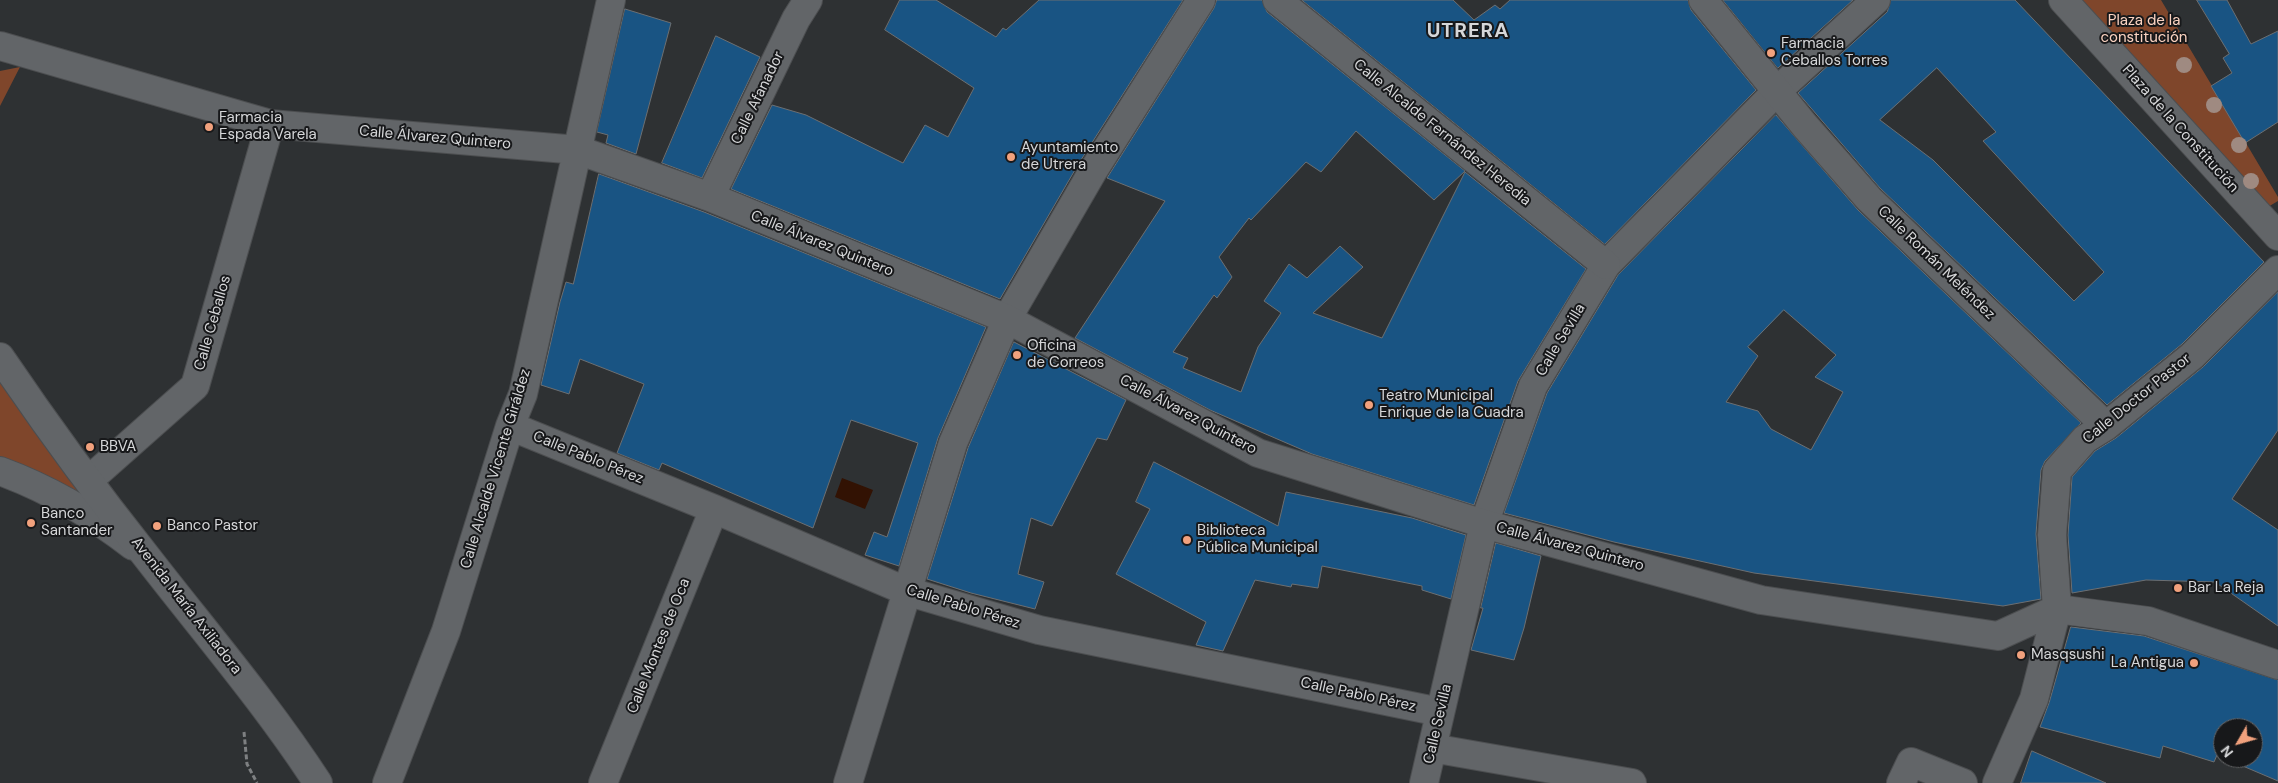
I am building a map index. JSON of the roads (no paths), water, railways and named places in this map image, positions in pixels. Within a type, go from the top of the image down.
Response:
[{"type":"street","name":"Calle Alcalde Vicente Giráldez","points":[[387,783],[446,631],[510,426],[523,394],[611,0]]},
{"type":"street","name":"Calle Afanador","points":[[710,197],[796,19],[808,0]]},
{"type":"street","points":[[848,783],[953,442],[1007,319],[1093,171],[1201,0]]},
{"type":"street","name":"Calle Alcalde Fernández Heredia","points":[[1277,0],[1606,265]]},
{"type":"street","name":"Calle Román Meléndez","points":[[1703,0],[1869,199],[2106,426]]},
{"type":"street","name":"Calle Sevilla","points":[[1424,783],[1484,524],[1533,386],[1606,265],[1777,91],[1876,0]]},
{"type":"street","name":"Plaza de la Constitución","points":[[2063,0],[2278,236]]},
{"type":"street","name":"Calle Álvarez Quintero","points":[[0,46],[270,124],[578,150],[710,197],[1007,319],[1258,453],[1484,524],[1761,600],[1998,636],[2057,609]]},
{"type":"street","name":"Calle Ceballos","points":[[89,480],[195,386],[270,124]]},
{"type":"street","name":"Calle Doctor Pastor","points":[[1997,783],[2034,699],[2057,609],[2052,535],[2057,471],[2085,439],[2106,426],[2192,356],[2278,270]]},
{"type":"street","name":"Avenida María Axiliadora","points":[[0,357],[145,556],[274,719],[318,783]]},
{"type":"street","name":"Calle Pablo Pérez","points":[[510,426],[714,509],[906,591],[1039,630],[1440,712]]},
{"type":"street","points":[[0,471],[63,499],[95,518],[145,556]]},
{"type":"street","name":"Calle Montes de Oca","points":[[603,783],[714,509]]},
{"type":"street","points":[[2057,609],[2148,621],[2278,665]]},
{"type":"street","points":[[1432,748],[1632,783]]},
{"type":"street","points":[[1901,783],[1911,762],[1963,783]]},
{"type":"place","name":"Farmacia Ceballos Torres","points":[[1771,53]]},
{"type":"place","name":"Farmacia Espada Varela","points":[[209,127]]},
{"type":"place","name":"Ayuntamiento de Utrera","points":[[1011,157]]},
{"type":"place","name":"Oficina de Correos","points":[[1017,355]]},
{"type":"place","name":"Teatro Municipal Enrique de la Cuadra","points":[[1369,405]]},
{"type":"place","name":"BBVA","points":[[90,447]]},
{"type":"place","name":"Banco Santander","points":[[31,523]]},
{"type":"place","name":"Banco Pastor","points":[[157,526]]},
{"type":"place","name":"Biblioteca Pública Municipal","points":[[1187,540]]},
{"type":"place","name":"Bar La Reja","points":[[2178,588]]},
{"type":"place","name":"Masqsushi","points":[[2021,655]]},
{"type":"place","name":"La Antigua","points":[[2194,663]]},
{"type":"district","name":"UTRERA","points":[[1468,32]]},
{"type":"park label","name":"Plaza de la constitución","points":[[2144,30]]}]
